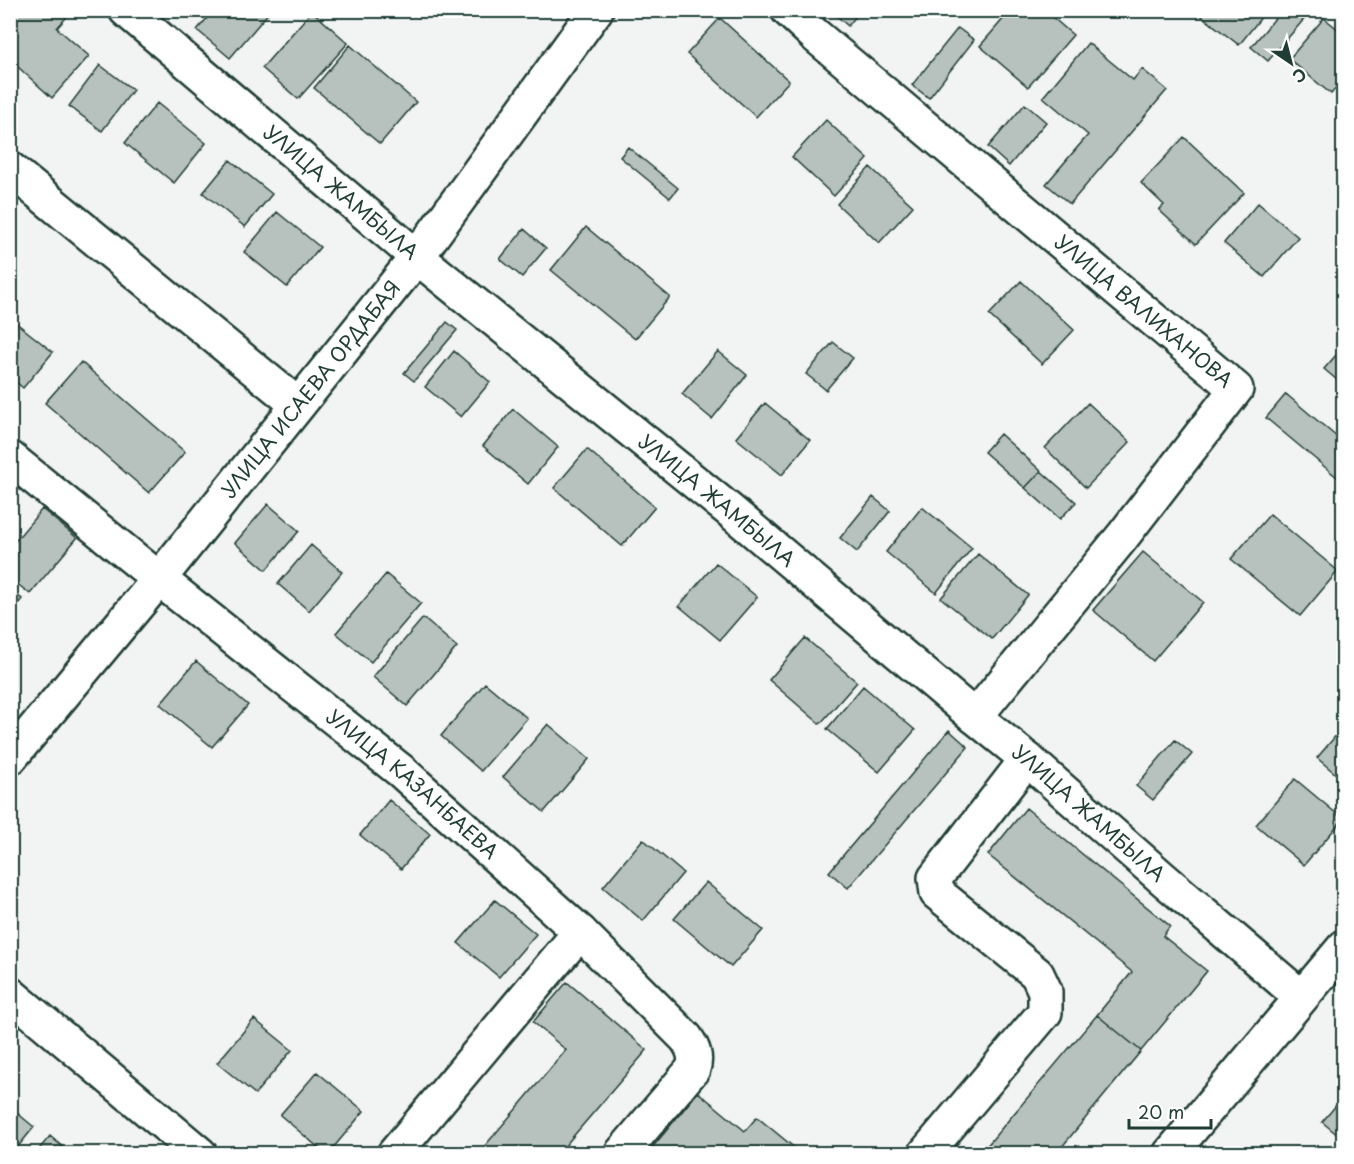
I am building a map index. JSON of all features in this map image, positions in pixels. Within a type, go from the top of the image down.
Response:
[{"type":"street","name":"УЛИЦА ЖАМБЫЛА","points":[[126,10],[417,257],[728,509],[1027,759],[1301,997]]},
{"type":"street","name":"УЛИЦА ИСАЕВА ОРДАБАЯ","points":[[10,758],[159,579],[417,257],[596,10]]},
{"type":"street","name":"УЛИЦА ВАЛИХАНОВА","points":[[788,10],[834,52],[1236,389],[1123,536],[975,717]]},
{"type":"street","points":[[10,169],[298,405]]},
{"type":"street","name":"УЛИЦА КАЗАНБАЕВА","points":[[10,458],[401,771],[580,933],[686,1038],[693,1048],[695,1062],[693,1069],[621,1154]]},
{"type":"street","points":[[925,1154],[1045,1012],[1045,991],[1037,974],[937,893],[935,878],[1027,759]]},
{"type":"street","points":[[394,1154],[580,933]]},
{"type":"street","points":[[1170,1154],[1344,947]]},
{"type":"street","points":[[10,994],[200,1154]]},
{"type":"building","points":[[10,10],[72,11],[57,28],[89,56],[52,98],[18,67],[10,76]]},
{"type":"building","points":[[214,10],[231,10],[234,14],[237,10],[271,10],[230,58],[197,30]]},
{"type":"building","points":[[830,10],[861,10],[848,26]]},
{"type":"building","points":[[1011,10],[1044,10],[1073,35],[1028,87],[980,46]]},
{"type":"building","points":[[1202,10],[1267,10],[1239,45],[1199,14]]},
{"type":"building","points":[[1282,10],[1312,10],[1268,61],[1251,47]]},
{"type":"building","points":[[312,11],[348,43],[298,99],[262,68]]},
{"type":"building","points":[[720,18],[789,81],[756,117],[687,54]]},
{"type":"building","points":[[1324,18],[1344,34],[1344,79],[1331,94],[1289,59]]},
{"type":"building","points":[[958,28],[974,40],[929,98],[912,85]]},
{"type":"building","points":[[1088,43],[1133,80],[1142,69],[1167,90],[1070,204],[1046,184],[1088,135],[1043,97]]},
{"type":"building","points":[[350,45],[416,102],[380,144],[314,88]]},
{"type":"building","points":[[100,65],[133,90],[102,131],[69,106]]},
{"type":"building","points":[[157,103],[206,143],[174,183],[125,143]]},
{"type":"building","points":[[1025,104],[1046,122],[1009,166],[988,147]]},
{"type":"building","points":[[826,120],[868,159],[834,196],[792,157]]},
{"type":"building","points":[[1184,137],[1244,193],[1196,244],[1159,210],[1164,205],[1141,183]]},
{"type":"building","points":[[628,147],[678,188],[670,198],[620,157]]},
{"type":"building","points":[[230,160],[272,194],[245,227],[203,193]]},
{"type":"building","points":[[870,167],[913,206],[879,243],[837,204]]},
{"type":"building","points":[[1258,203],[1298,237],[1264,277],[1224,243]]},
{"type":"building","points":[[277,212],[320,247],[287,287],[244,252]]},
{"type":"building","points":[[586,227],[670,297],[635,339],[551,270]]},
{"type":"building","points":[[524,229],[546,248],[522,277],[500,259]]},
{"type":"building","points":[[1021,281],[1074,330],[1042,364],[989,315]]},
{"type":"building","points":[[10,318],[53,352],[23,388],[10,377]]},
{"type":"building","points":[[447,322],[457,330],[414,381],[404,373]]},
{"type":"building","points":[[833,342],[853,358],[826,390],[806,374]]},
{"type":"building","points":[[1344,346],[1344,386],[1324,369]]},
{"type":"building","points":[[454,351],[490,382],[461,417],[425,387]]},
{"type":"building","points":[[718,351],[747,375],[712,419],[682,394]]},
{"type":"building","points":[[81,362],[185,452],[149,493],[45,403]]},
{"type":"building","points":[[1286,394],[1344,443],[1344,483],[1266,418]]},
{"type":"building","points":[[765,403],[810,440],[782,475],[736,438]]},
{"type":"building","points":[[1088,403],[1130,442],[1086,488],[1045,448]]},
{"type":"building","points":[[513,409],[558,447],[528,484],[483,446]]},
{"type":"building","points":[[1000,434],[1041,471],[1025,488],[984,452]]},
{"type":"building","points":[[587,449],[655,507],[622,546],[554,488]]},
{"type":"building","points":[[1041,471],[1076,502],[1060,519],[1025,488]]},
{"type":"building","points":[[873,497],[890,511],[857,552],[840,538]]},
{"type":"building","points":[[268,504],[299,531],[266,570],[235,543]]},
{"type":"building","points":[[922,507],[972,548],[936,593],[886,552]]},
{"type":"building","points":[[42,509],[77,538],[30,594],[10,578],[10,547]]},
{"type":"building","points":[[1270,514],[1338,571],[1300,616],[1231,559]]},
{"type":"building","points":[[311,545],[342,572],[309,611],[278,584]]},
{"type":"building","points":[[1143,552],[1203,602],[1153,661],[1093,610]]},
{"type":"building","points":[[978,554],[1028,595],[992,639],[941,598]]},
{"type":"building","points":[[716,563],[757,597],[720,640],[679,606]]},
{"type":"building","points":[[386,574],[421,603],[371,662],[336,633]]},
{"type":"building","points":[[10,590],[22,599],[10,615]]},
{"type":"building","points":[[423,618],[457,647],[407,706],[373,677]]},
{"type":"building","points":[[805,638],[857,682],[820,724],[769,680]]},
{"type":"building","points":[[196,661],[248,705],[212,747],[160,704]]},
{"type":"building","points":[[485,683],[527,718],[481,771],[441,736]]},
{"type":"building","points":[[863,686],[915,730],[879,772],[827,729]]},
{"type":"building","points":[[548,724],[589,759],[544,812],[503,777]]},
{"type":"building","points":[[1344,726],[1344,781],[1317,758]]},
{"type":"building","points":[[949,730],[968,747],[848,888],[829,872]]},
{"type":"building","points":[[1175,740],[1192,754],[1153,800],[1136,786]]},
{"type":"building","points":[[1295,779],[1343,819],[1304,865],[1256,825]]},
{"type":"building","points":[[389,800],[430,834],[401,869],[360,835]]},
{"type":"building","points":[[1026,808],[1170,926],[1163,936],[1207,971],[1141,1051],[1097,1015],[1132,972],[988,855]]},
{"type":"building","points":[[643,839],[683,873],[643,921],[603,887]]},
{"type":"building","points":[[706,882],[763,930],[731,967],[674,919]]},
{"type":"building","points":[[495,900],[536,934],[499,977],[458,943]]},
{"type":"building","points":[[567,982],[647,1050],[558,1154],[478,1154],[566,1050],[533,1022]]},
{"type":"building","points":[[1097,1015],[1141,1051],[1056,1154],[980,1154]]},
{"type":"building","points":[[254,1019],[292,1050],[255,1094],[217,1063]]},
{"type":"building","points":[[317,1072],[364,1111],[328,1154],[280,1115]]},
{"type":"building","points":[[698,1092],[745,1131],[757,1117],[802,1154],[647,1154]]},
{"type":"building","points":[[1344,1096],[1344,1140],[1322,1122]]},
{"type":"building","points":[[10,1107],[34,1127],[12,1154],[10,1154]]},
{"type":"building","points":[[50,1136],[71,1154],[35,1154]]}]
